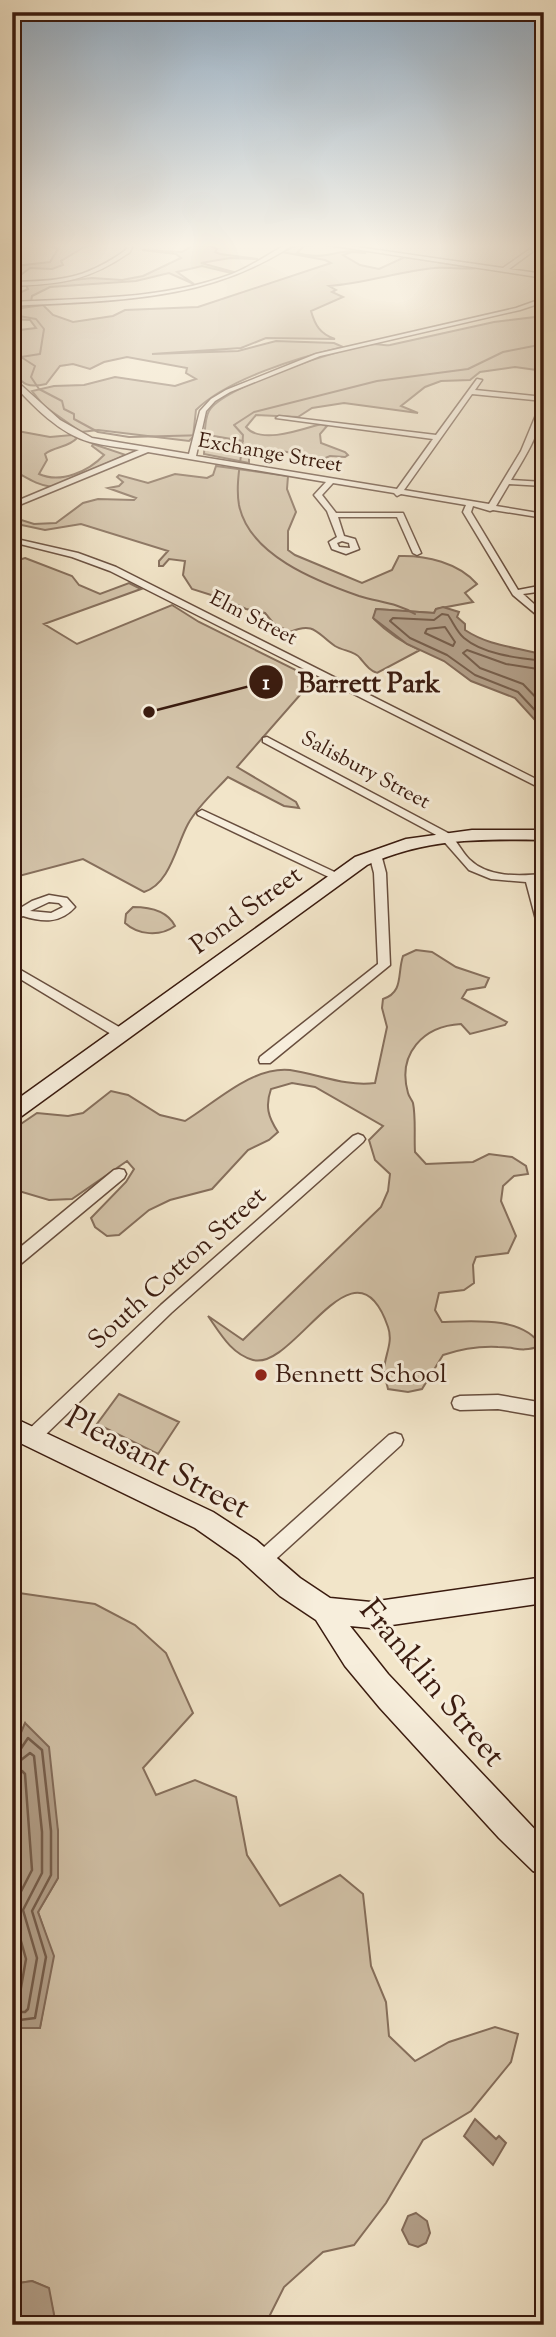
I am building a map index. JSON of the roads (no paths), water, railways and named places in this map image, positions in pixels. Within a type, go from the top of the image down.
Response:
[{"type":"street","points":[[192,458],[203,411],[213,400],[299,362],[331,352]]},
{"type":"street","name":"Exchange Street","points":[[12,379],[30,399],[80,436],[399,494],[544,516]]},
{"type":"street","points":[[417,553],[400,515],[399,494],[479,380]]},
{"type":"street","points":[[470,392],[544,401],[508,482],[490,509]]},
{"type":"street","points":[[279,418],[437,437]]},
{"type":"street","points":[[534,427],[544,428]]},
{"type":"street","points":[[12,506],[146,450]]},
{"type":"street","points":[[330,482],[318,495],[333,515],[341,538],[334,540],[335,548],[350,556]]},
{"type":"street","points":[[508,482],[544,484]]},
{"type":"street","points":[[469,506],[467,512],[516,593],[544,618]]},
{"type":"street","points":[[333,515],[400,515]]},
{"type":"street","name":"Elm Street","points":[[12,540],[75,555],[113,569],[544,787]]},
{"type":"street","points":[[516,593],[544,588]]},
{"type":"street","name":"Salisbury Street","points":[[267,740],[444,835]]},
{"type":"street","points":[[202,813],[337,877]]},
{"type":"street","points":[[444,835],[452,841],[464,860],[477,869],[495,876],[537,878],[544,927]]},
{"type":"street","name":"Pond Street","points":[[12,1113],[337,877],[374,854],[424,838],[444,835],[544,835]]},
{"type":"street","points":[[265,1060],[384,965],[380,873],[374,854]]},
{"type":"street","points":[[12,969],[121,1034]]},
{"type":"street","name":"South Cotton Street","points":[[23,1431],[358,1139]]},
{"type":"street","points":[[12,1263],[119,1174]]},
{"type":"street","points":[[460,1402],[498,1402],[544,1410]]},
{"type":"street","name":"Pleasant Street","points":[[23,1431],[204,1520],[290,1587],[326,1611],[371,1615],[544,1590]]},
{"type":"street","points":[[260,1562],[395,1440]]},
{"type":"street","name":"Franklin Street","points":[[326,1611],[340,1637],[401,1710],[477,1794],[544,1860]]},
{"type":"water","points":[[443,607],[459,612],[457,617],[465,624],[465,630],[474,635],[493,643],[544,655],[544,730],[515,698],[471,681],[444,661],[407,644],[373,618],[376,609],[434,613],[436,609]]},
{"type":"water","points":[[25,1723],[49,1747],[58,1831],[58,1878],[38,1912],[54,1956],[40,2028],[12,2028],[12,1754]]},
{"type":"water","points":[[475,2119],[496,2139],[499,2136],[506,2143],[493,2165],[464,2136]]},
{"type":"water","points":[[416,2213],[427,2221],[430,2233],[426,2243],[418,2247],[409,2244],[402,2230],[408,2216]]},
{"type":"water","points":[[32,2281],[49,2288],[56,2325],[12,2325],[12,2284]]},
{"type":"waterway","points":[[40,352],[21,357],[35,366],[31,377],[39,389],[62,401],[64,409],[74,414],[74,419],[98,432],[129,437],[208,435],[242,441]]},
{"type":"waterway","points":[[242,441],[243,435],[234,425],[254,412],[377,381],[468,369],[503,352]]},
{"type":"waterway","points":[[242,441],[238,479],[239,505],[245,523],[256,538],[270,552],[305,574],[342,590],[395,605],[415,614]]},
{"type":"place","name":"Barrett Park","points":[[149,712]]},
{"type":"place","name":"Bennett School","points":[[261,1375]]}]
